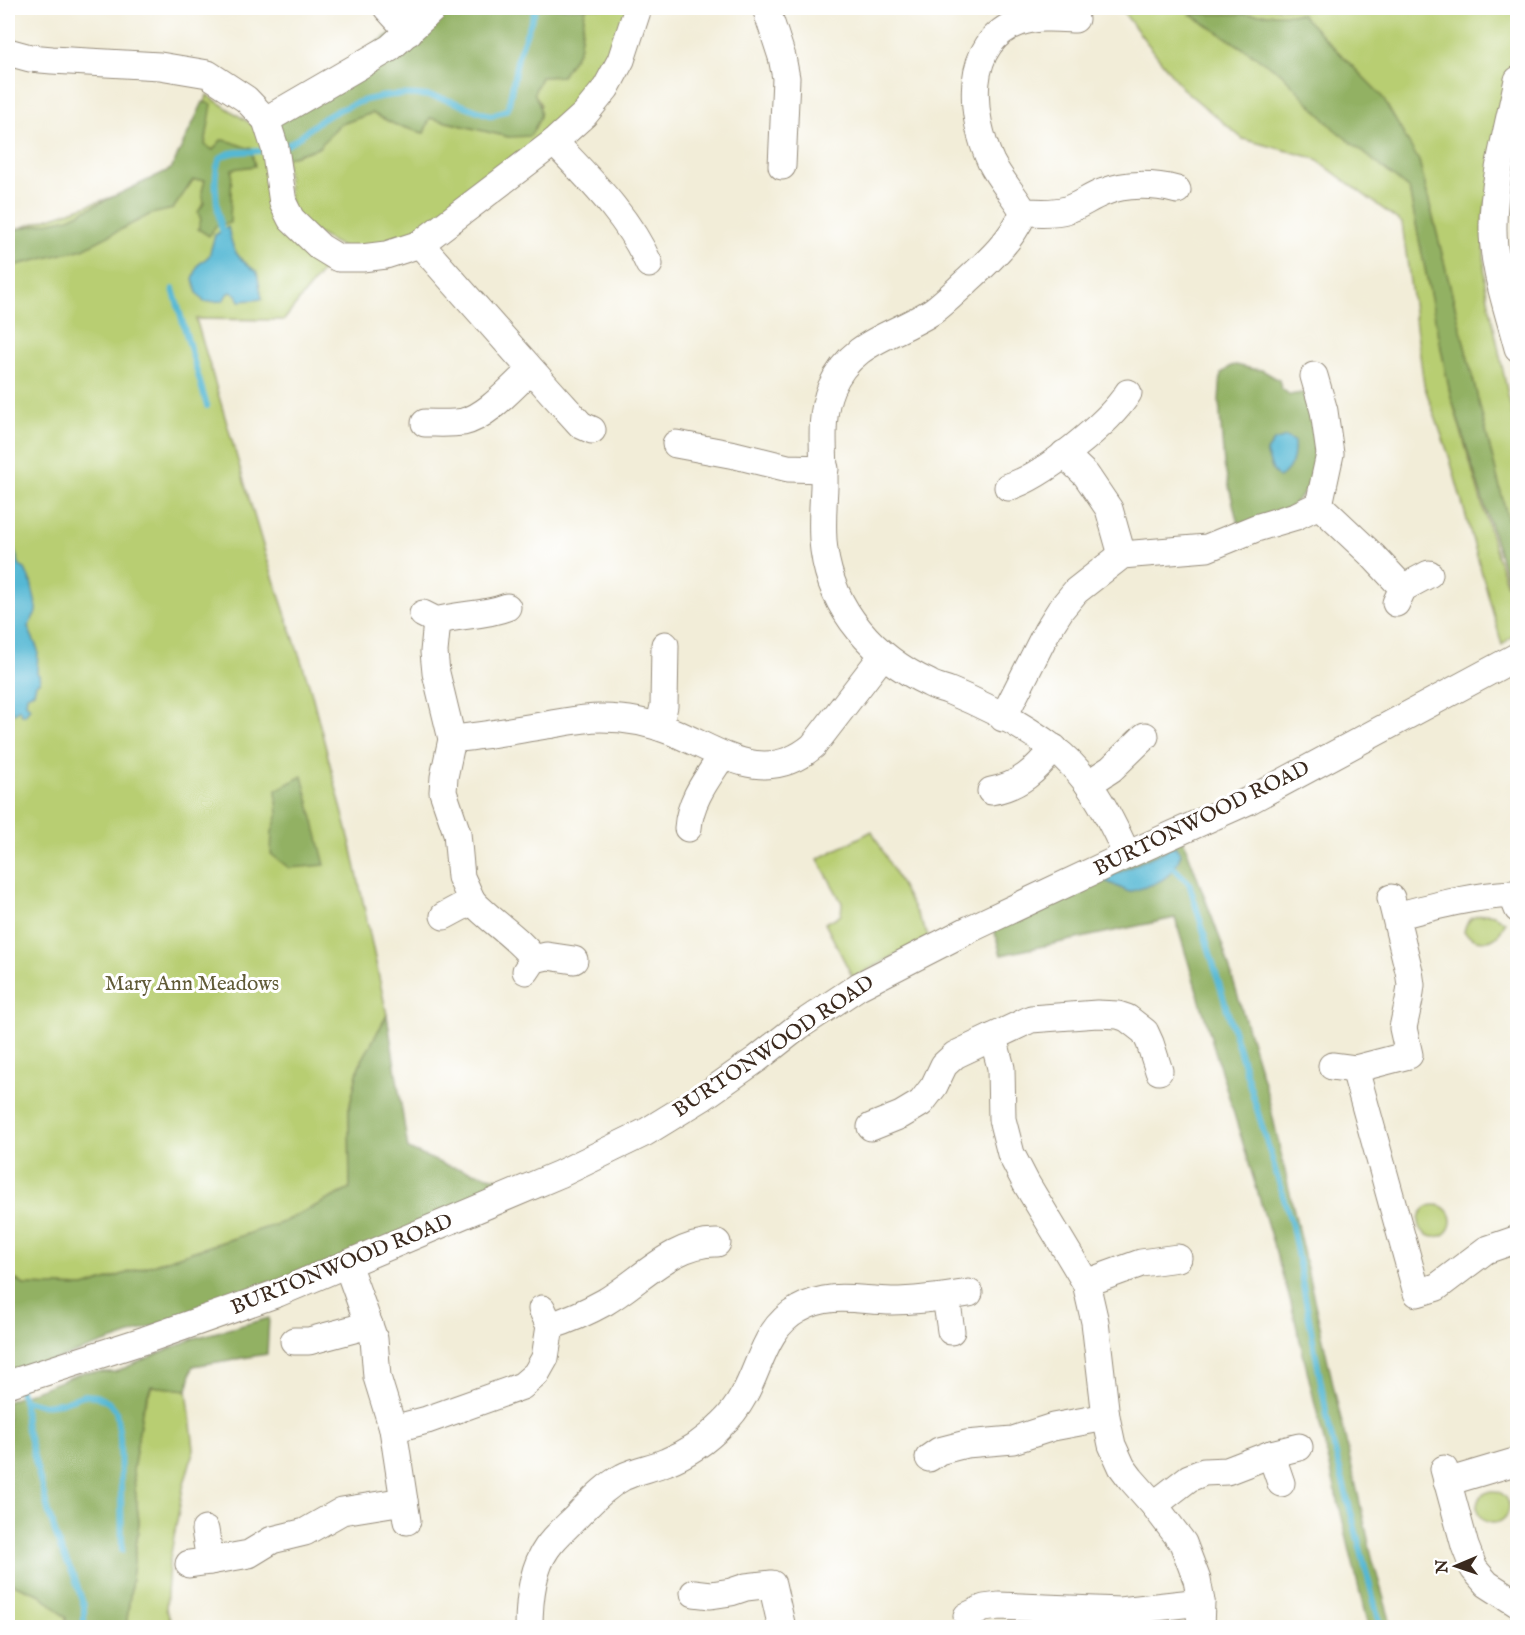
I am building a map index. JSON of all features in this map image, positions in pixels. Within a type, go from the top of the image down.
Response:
[{"type":"street","points":[[387,8],[409,32]]},
{"type":"street","points":[[266,120],[390,48],[434,8]]},
{"type":"street","points":[[10,60],[160,66],[208,74],[246,99],[266,120],[274,148],[284,203],[291,219],[321,248],[338,258],[362,258],[386,255],[420,244],[554,142],[585,114],[606,88],[621,60],[638,8]]},
{"type":"street","points":[[766,8],[782,57],[786,78],[782,169]]},
{"type":"street","points":[[1024,212],[997,172],[983,140],[975,102],[978,66],[996,37],[1008,27],[1021,21],[1038,18],[1078,20]]},
{"type":"street","points":[[1518,80],[1497,188],[1493,226],[1503,287],[1518,348]]},
{"type":"street","points":[[554,142],[630,227],[650,266]]},
{"type":"street","points":[[1503,287],[1507,225],[1518,177]]},
{"type":"street","points":[[1024,212],[1063,211],[1103,192],[1118,188],[1154,186],[1181,192]]},
{"type":"street","points":[[1024,212],[1012,236],[1002,248],[945,301],[921,318],[866,345],[845,365],[833,384],[823,418],[824,549],[832,584],[853,623],[882,655],[902,669],[1004,718],[1054,748],[1072,764],[1099,798],[1127,855]]},
{"type":"street","points":[[420,244],[531,370],[581,424],[592,430]]},
{"type":"street","points":[[421,424],[464,422],[475,417],[531,370]]},
{"type":"street","points":[[1311,375],[1324,411],[1330,454],[1319,505]]},
{"type":"street","points":[[1008,487],[1032,477],[1064,454],[1111,416],[1128,393]]},
{"type":"street","points":[[674,444],[735,455],[788,468],[825,469]]},
{"type":"street","points":[[1064,454],[1086,475],[1109,509],[1122,555]]},
{"type":"street","points":[[1004,718],[1047,631],[1061,609],[1076,591],[1122,555],[1207,548],[1256,528],[1296,516],[1319,505]]},
{"type":"street","points":[[1319,505],[1373,556],[1399,596],[1429,574]]},
{"type":"street","points":[[507,607],[493,612],[430,617],[434,636],[435,662],[452,739],[443,792],[458,833],[461,877],[472,901],[485,915],[526,947],[530,965],[547,956],[574,960]]},
{"type":"street","points":[[659,727],[664,706],[665,642]]},
{"type":"street","points":[[452,739],[580,719],[620,719],[659,727],[735,761],[760,765],[789,762],[813,746],[882,655]]},
{"type":"street","name":"BURTONWOOD ROAD","points":[[18,1381],[145,1340],[278,1293],[509,1197],[646,1132],[703,1097],[799,1026],[859,986],[970,929],[1127,855],[1254,811],[1430,715],[1518,657]]},
{"type":"street","points":[[1088,784],[1111,769],[1145,736]]},
{"type":"street","points":[[990,791],[1010,787],[1033,773],[1054,748]]},
{"type":"street","points":[[688,828],[689,813],[694,801],[722,756]]},
{"type":"street","points":[[1516,894],[1468,897],[1393,907],[1411,985],[1402,1028],[1408,1055],[1343,1068],[1417,1293],[1437,1287],[1486,1250],[1518,1239]]},
{"type":"street","points":[[444,916],[472,901]]},
{"type":"street","points":[[867,1128],[902,1115],[921,1103],[949,1059],[1031,1019],[1097,1014],[1118,1015],[1136,1024],[1145,1032],[1158,1073]]},
{"type":"street","points":[[963,1618],[984,1608],[999,1606],[1200,1615],[1197,1580],[1183,1543],[1122,1467],[1112,1445],[1106,1418],[1095,1322],[1086,1283],[1011,1154],[1002,1119],[1000,1068],[993,1037]]},
{"type":"street","points":[[393,1429],[427,1420],[522,1386],[536,1374],[545,1358],[546,1318],[571,1319],[604,1302],[651,1269],[688,1247],[697,1244],[722,1244]]},
{"type":"street","points":[[1086,1283],[1141,1263],[1182,1258]]},
{"type":"street","points":[[205,1530],[199,1563],[249,1554],[272,1540],[304,1532],[342,1511],[406,1511],[393,1429],[377,1377],[375,1348],[369,1324],[347,1264]]},
{"type":"street","points":[[529,1628],[537,1570],[548,1547],[600,1493],[612,1484],[635,1472],[680,1456],[723,1424],[745,1395],[766,1344],[775,1329],[798,1309],[812,1303],[836,1298],[890,1301],[958,1295],[951,1331]]},
{"type":"street","points":[[294,1341],[309,1341],[369,1324]]},
{"type":"street","points":[[925,1462],[939,1451],[966,1444],[1013,1440],[1053,1427],[1106,1418]]},
{"type":"street","points":[[1154,1506],[1189,1478],[1204,1472],[1227,1471],[1299,1447]]},
{"type":"street","points":[[1271,1455],[1281,1483]]},
{"type":"street","points":[[1518,1461],[1445,1475],[1465,1546],[1474,1569],[1487,1584],[1518,1604]]},
{"type":"street","points":[[694,1593],[711,1595],[778,1581],[782,1628]]},
{"type":"green space","points":[[427,8],[588,8],[585,10],[579,50],[562,76],[541,77],[534,93],[540,106],[540,115],[530,136],[509,137],[430,118],[424,133],[396,125],[372,113],[339,125],[318,148],[286,158],[266,120]]},
{"type":"green space","points":[[588,8],[637,8],[621,60],[554,142],[420,244],[362,258],[291,219],[286,158],[318,148],[339,125],[372,113],[396,125],[424,133],[430,118],[508,137],[541,105],[534,93],[541,77],[562,76],[579,50],[585,10]]},
{"type":"green space","points":[[1120,8],[1517,8],[1517,53],[1483,219],[1485,284],[1517,438],[1517,557],[1419,161],[1281,73],[1409,189],[1450,393],[1497,556],[1517,615],[1517,632],[1502,645],[1449,456],[1424,385],[1402,223],[1314,158],[1243,139],[1182,88]]},
{"type":"green space","points":[[1190,14],[1301,14],[1381,95],[1419,161],[1517,557],[1517,612],[1450,393],[1409,189],[1334,129],[1281,73]]},
{"type":"green space","name":"Mary Ann Meadows","points":[[207,95],[262,131],[274,220],[327,265],[284,320],[196,319],[267,559],[310,687],[351,845],[387,1015],[359,1066],[349,1109],[350,1189],[281,1223],[84,1287],[24,1285],[8,1275],[8,232],[186,172]]},
{"type":"green space","points":[[203,102],[212,104],[205,145],[213,150],[221,140],[251,148],[255,166],[232,169],[230,223],[216,226],[209,236],[198,229],[201,220],[198,212],[204,203],[202,191],[205,180],[193,180],[173,209],[151,214],[83,249],[8,267],[8,231],[69,218],[171,169]]},
{"type":"green space","points":[[1236,365],[1262,370],[1279,380],[1281,388],[1290,395],[1309,394],[1321,447],[1314,481],[1291,507],[1239,529],[1224,465],[1219,401],[1221,374]]},
{"type":"green space","points":[[302,776],[325,865],[289,868],[271,854],[272,832],[278,814],[276,790]]},
{"type":"green space","points":[[872,831],[929,937],[853,978],[825,923],[841,915],[842,903],[818,859]]},
{"type":"green space","points":[[1180,831],[1223,947],[1268,1096],[1373,1561],[1392,1627],[1368,1627],[1291,1303],[1175,918],[1001,955],[991,918]]},
{"type":"green space","points":[[1488,914],[1505,922],[1493,938],[1476,940],[1464,932],[1467,923],[1472,918]]},
{"type":"green space","points":[[387,1015],[408,1149],[445,1165],[516,1183],[309,1273],[8,1376],[8,1275],[24,1285],[84,1287],[281,1223],[350,1189],[349,1109],[359,1066]]},
{"type":"green space","points":[[1435,1205],[1446,1210],[1451,1221],[1446,1232],[1435,1237],[1424,1232],[1419,1221],[1424,1210]]},
{"type":"green space","points":[[269,1318],[267,1354],[193,1366],[187,1390],[151,1386],[142,1411],[133,1471],[139,1522],[126,1627],[66,1627],[66,1618],[41,1595],[8,1582],[8,1401],[84,1372],[115,1372],[195,1338]]},
{"type":"green space","points":[[152,1386],[187,1390],[194,1449],[183,1488],[169,1564],[166,1609],[174,1627],[126,1628],[139,1522],[133,1471],[142,1411]]},
{"type":"green space","points":[[1493,1491],[1504,1496],[1509,1507],[1504,1518],[1493,1523],[1482,1518],[1477,1507],[1482,1496]]},
{"type":"green space","points":[[8,1582],[41,1595],[67,1618],[66,1627],[8,1627]]},
{"type":"water","points":[[228,227],[236,253],[257,272],[262,299],[240,301],[237,295],[231,292],[223,301],[204,302],[197,293],[193,279],[198,265],[209,256],[215,235]]},
{"type":"water","points":[[1286,437],[1294,441],[1294,452],[1290,466],[1279,478],[1273,471],[1266,452],[1274,441]]},
{"type":"water","points":[[8,532],[20,566],[25,569],[31,582],[36,605],[36,612],[28,627],[38,650],[37,673],[40,681],[36,684],[34,692],[27,695],[26,703],[30,707],[25,715],[22,715],[19,709],[12,712],[8,698]]},
{"type":"water","points":[[1175,846],[1181,854],[1172,871],[1161,881],[1129,892],[1103,880]]},
{"type":"waterway","points":[[287,145],[338,110],[382,97],[429,96],[492,116],[508,109],[518,56],[536,8]]},
{"type":"waterway","points":[[222,230],[216,192],[218,162],[230,153],[259,151]]},
{"type":"waterway","points":[[173,289],[207,406]]},
{"type":"waterway","points":[[1175,869],[1189,883],[1292,1226],[1330,1432],[1381,1628]]},
{"type":"waterway","points":[[18,1387],[24,1400],[25,1422],[49,1514],[84,1606],[84,1628]]},
{"type":"waterway","points":[[24,1400],[43,1405],[61,1403],[84,1395],[96,1396],[108,1402],[116,1411],[120,1437],[122,1550]]}]
